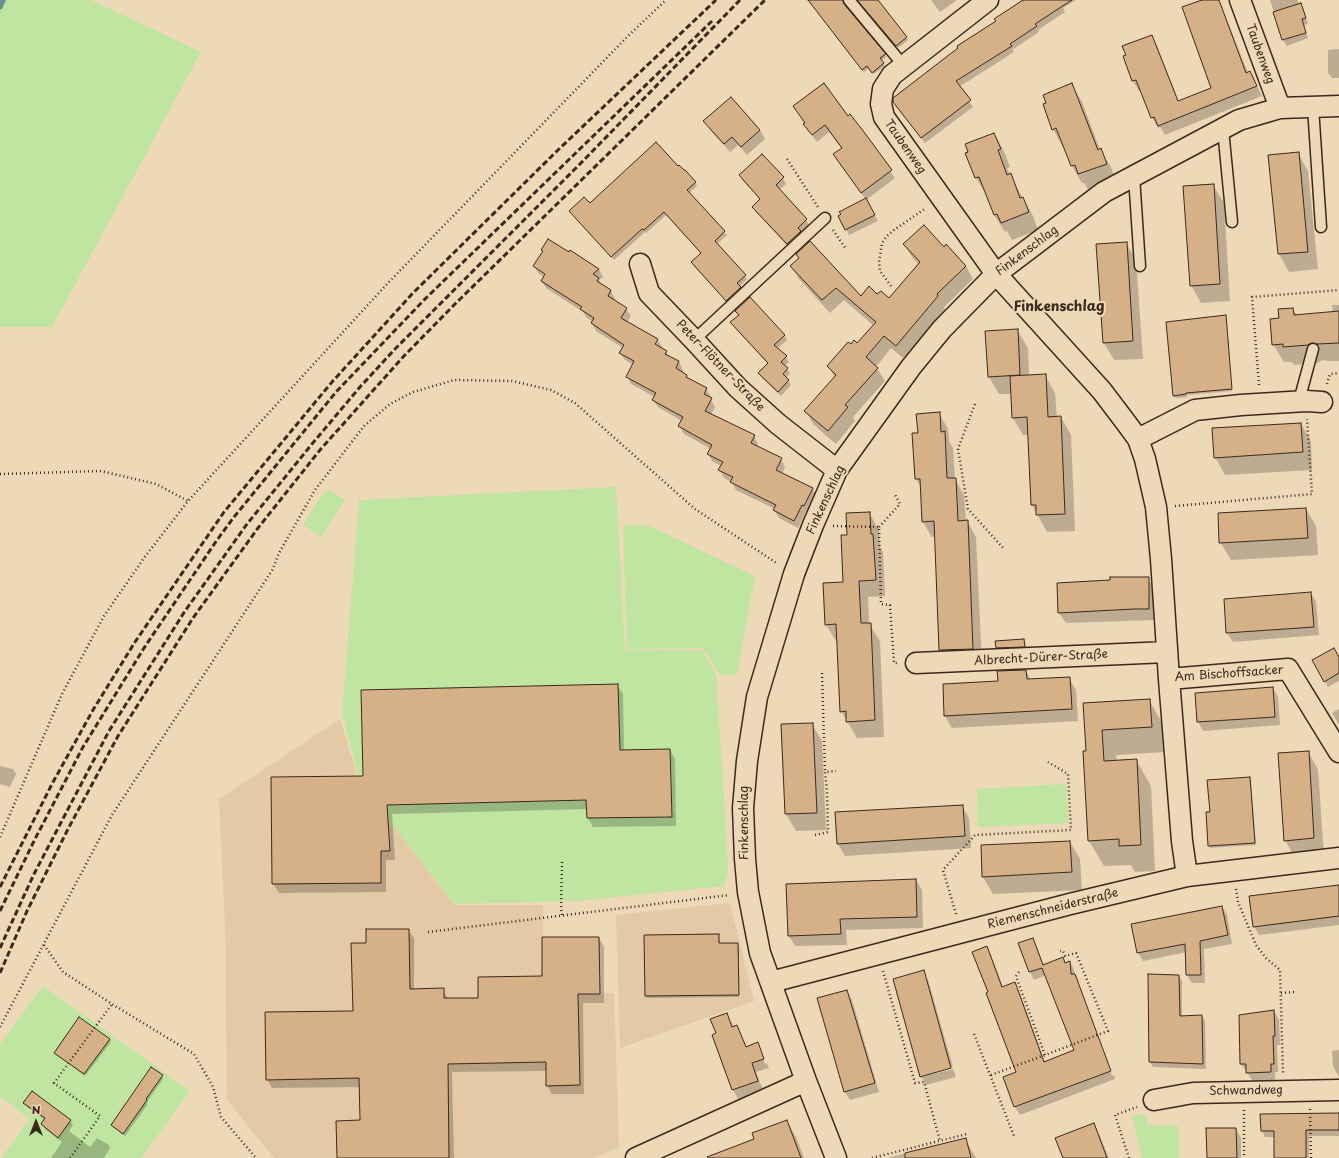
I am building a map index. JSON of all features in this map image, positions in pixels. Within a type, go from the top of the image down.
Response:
[{"type":"street","name":"Taubenweg","points":[[988,0],[892,75],[883,89],[881,104],[884,117],[996,274]]},
{"type":"street","name":"Taubenweg","points":[[1240,0],[1280,108]]},
{"type":"street","name":"Finkenschlag","points":[[836,1158],[806,1082],[760,953],[748,892],[743,808],[747,761],[757,697],[794,574],[837,470],[911,367],[942,329],[996,274],[1104,192],[1239,120],[1280,108],[1339,106]]},
{"type":"street","name":"Peter-Flötner-Straße","points":[[640,264],[649,293],[738,388],[778,424],[837,470]]},
{"type":"street","points":[[996,274],[1102,391],[1128,424],[1138,440],[1145,459],[1156,507],[1182,841],[1187,876]]},
{"type":"street","points":[[1138,440],[1195,410],[1260,404],[1309,402]]},
{"type":"street","name":"Albrecht-Dürer-Straße","points":[[916,663],[1167,652]]},
{"type":"street","name":"Am Bischoffsacker","points":[[1169,679],[1288,669],[1339,752]]},
{"type":"street","name":"Riemenschneiderstraße","points":[[771,982],[961,932],[1187,876],[1339,858]]},
{"type":"street","points":[[636,1158],[806,1082]]},
{"type":"street","name":"Schwandweg","points":[[1154,1100],[1193,1093],[1339,1090]]},
{"type":"lane","points":[[849,0],[904,66]]},
{"type":"lane","points":[[1314,107],[1321,227]]},
{"type":"lane","points":[[1223,129],[1232,222]]},
{"type":"lane","points":[[1134,176],[1140,266]]},
{"type":"lane","points":[[694,340],[825,218]]},
{"type":"lane","points":[[1309,402],[1313,349]]},
{"type":"path","points":[[0,837],[62,694],[104,616],[144,558],[188,501],[388,283],[627,37],[666,0]]},
{"type":"path","points":[[787,159],[846,250]]},
{"type":"path","points":[[891,286],[880,271],[879,262],[882,243],[894,230],[941,198]]},
{"type":"path","points":[[1260,404],[1252,297],[1339,290]]},
{"type":"path","points":[[0,1027],[112,815],[273,569],[279,553],[316,490],[364,426],[390,404],[413,392],[454,380],[512,381],[551,390],[575,403],[695,509],[794,574]]},
{"type":"path","points":[[1156,507],[1312,494],[1309,402]]},
{"type":"path","points":[[975,404],[958,449],[968,509],[1004,549]]},
{"type":"path","points":[[0,474],[101,471],[156,484],[188,501]]},
{"type":"path","points":[[894,493],[900,504],[879,527],[881,604],[890,605],[894,663],[916,663]]},
{"type":"path","points":[[813,525],[879,527]]},
{"type":"path","points":[[815,835],[828,832],[822,673]]},
{"type":"path","points":[[961,932],[943,870],[976,835],[1071,830],[1068,774],[1048,762]]},
{"type":"path","points":[[825,772],[836,771]]},
{"type":"path","points":[[562,862],[562,914]]},
{"type":"path","points":[[1232,870],[1238,902],[1256,945],[1266,958],[1280,970],[1284,1090]]},
{"type":"path","points":[[428,932],[562,914],[748,892]]},
{"type":"path","points":[[44,945],[63,972],[194,1054],[213,1087],[221,1117],[256,1158]]},
{"type":"path","points":[[991,1075],[1108,1031],[1076,952],[1065,956],[1064,951],[1060,951]]},
{"type":"path","points":[[878,954],[915,1083],[924,1082],[940,1141]]},
{"type":"path","points":[[1019,972],[1016,976],[1045,1055]]},
{"type":"path","points":[[1281,993],[1294,992]]},
{"type":"path","points":[[70,1158],[100,1116],[54,1083],[112,1004]]},
{"type":"path","points":[[974,1034],[1014,1136]]},
{"type":"path","points":[[1310,1090],[1311,1158]]},
{"type":"path","points":[[1244,1091],[1244,1158]]},
{"type":"path","points":[[1129,1158],[1115,1115],[1154,1100]]},
{"type":"path","points":[[872,1158],[967,1134]]},
{"type":"shaded area","points":[[340,719],[356,772],[357,824],[393,825],[454,905],[543,905],[543,995],[614,993],[619,1147],[595,1158],[274,1158],[227,1100],[225,927],[219,799]]},
{"type":"shaded area","points":[[730,903],[754,1001],[620,1048],[616,915]]},
{"type":"green space","points":[[0,0],[91,0],[201,52],[52,327],[0,327]]},
{"type":"green space","points":[[616,487],[625,650],[702,650],[716,675],[728,873],[724,886],[578,901],[454,904],[393,825],[358,824],[357,771],[342,714],[359,500]]},
{"type":"green space","points":[[328,489],[345,500],[321,537],[303,524],[315,505]]},
{"type":"green space","points":[[647,525],[755,576],[737,675],[720,675],[703,648],[627,649],[623,526]]},
{"type":"green space","points":[[1066,784],[1068,823],[978,827],[977,789]]},
{"type":"green space","points":[[43,986],[190,1091],[141,1158],[1,1158],[30,1119],[0,1097],[0,1044]]},
{"type":"green space","points":[[1132,1115],[1146,1115],[1147,1125],[1178,1126],[1179,1158],[1142,1158]]},
{"type":"building","points":[[808,0],[843,0],[844,4],[886,54],[880,58],[884,63],[872,73],[867,66],[862,70]]},
{"type":"building","points":[[857,0],[878,0],[907,37],[896,46]]},
{"type":"building","points":[[1023,0],[1072,0],[1035,24],[1037,26],[1010,44],[1012,46],[956,81],[971,100],[921,138],[893,102],[893,98],[958,48],[957,46],[996,21],[994,19]]},
{"type":"building","points":[[1202,0],[1219,0],[1246,73],[1250,71],[1257,86],[1158,126],[1154,117],[1151,118],[1136,80],[1132,81],[1123,56],[1126,55],[1122,46],[1152,35],[1178,101],[1211,88],[1182,7]]},
{"type":"building","points":[[1301,3],[1306,18],[1302,19],[1306,33],[1282,40],[1273,12]]},
{"type":"building","points":[[824,83],[848,116],[850,114],[892,170],[861,193],[833,154],[842,148],[825,125],[812,135],[803,124],[805,123],[793,106]]},
{"type":"building","points":[[1072,83],[1098,150],[1101,148],[1107,164],[1078,174],[1075,165],[1071,166],[1056,128],[1052,130],[1043,104],[1046,103],[1043,95]]},
{"type":"building","points":[[731,97],[760,130],[741,147],[732,137],[724,144],[703,121]]},
{"type":"building","points":[[994,133],[1001,149],[998,150],[1007,175],[1011,173],[1020,198],[1023,197],[1029,212],[1001,223],[997,214],[994,215],[979,177],[975,178],[965,153],[968,152],[965,144]]},
{"type":"building","points":[[656,142],[678,166],[679,165],[685,170],[696,182],[687,190],[725,231],[715,241],[746,275],[737,283],[741,287],[726,301],[691,262],[701,253],[664,212],[644,230],[642,229],[611,257],[569,211],[584,197],[590,203]]},
{"type":"building","points":[[1299,152],[1308,252],[1278,254],[1268,155]]},
{"type":"building","points":[[762,154],[784,177],[776,185],[807,219],[798,228],[801,231],[787,244],[752,207],[760,199],[739,175]]},
{"type":"building","points":[[1214,184],[1220,284],[1190,286],[1183,186]]},
{"type":"building","points":[[866,198],[875,215],[845,230],[838,216],[841,214],[839,212]]},
{"type":"building","points":[[924,225],[944,247],[946,244],[966,266],[937,294],[938,296],[896,346],[884,336],[866,357],[878,368],[845,405],[848,407],[828,431],[804,411],[836,375],[827,366],[848,342],[851,344],[854,340],[857,343],[876,322],[836,288],[822,300],[790,266],[799,258],[796,254],[810,241],[861,296],[869,286],[877,294],[881,291],[889,298],[920,262],[903,244]]},
{"type":"building","points":[[548,239],[569,252],[570,250],[599,269],[593,274],[599,278],[597,281],[611,290],[608,296],[627,308],[621,318],[658,339],[655,344],[667,351],[665,354],[679,361],[676,368],[687,375],[686,377],[707,388],[704,394],[712,398],[705,411],[755,435],[751,443],[782,458],[776,470],[813,488],[794,521],[773,510],[776,505],[730,482],[733,477],[718,470],[723,462],[707,454],[712,445],[678,426],[683,417],[652,400],[656,393],[626,377],[634,361],[619,353],[624,345],[591,323],[594,318],[580,309],[582,307],[541,281],[545,274],[533,266],[543,251],[541,250]]},
{"type":"building","points":[[1127,242],[1133,341],[1103,343],[1096,244]]},
{"type":"building","points":[[750,297],[785,335],[774,345],[787,356],[781,362],[788,368],[783,374],[789,380],[778,392],[758,373],[768,363],[730,322],[739,315],[735,311]]},
{"type":"building","points":[[1293,308],[1294,315],[1339,311],[1339,343],[1312,343],[1308,345],[1283,347],[1283,344],[1272,345],[1270,319],[1279,318],[1278,309]]},
{"type":"building","points":[[1226,315],[1232,389],[1186,393],[1173,396],[1166,322]]},
{"type":"building","points":[[1018,329],[1020,375],[988,377],[985,331]]},
{"type":"building","points":[[1046,374],[1048,417],[1061,416],[1065,514],[1036,515],[1036,505],[1031,505],[1027,417],[1012,418],[1010,376]]},
{"type":"building","points":[[940,412],[941,432],[945,431],[947,478],[956,478],[958,521],[968,520],[973,649],[939,650],[934,521],[922,522],[920,479],[915,479],[912,433],[918,433],[916,414]]},
{"type":"building","points":[[1301,423],[1303,452],[1214,458],[1212,428]]},
{"type":"building","points":[[1306,508],[1308,538],[1219,543],[1218,513]]},
{"type":"building","points":[[870,512],[876,580],[859,581],[861,623],[871,623],[875,720],[846,722],[846,711],[840,712],[836,624],[825,625],[823,583],[843,582],[841,535],[847,535],[846,513]]},
{"type":"building","points":[[1110,577],[1149,577],[1149,609],[1058,613],[1057,583],[1110,580]]},
{"type":"building","points":[[1311,592],[1314,627],[1226,633],[1224,599]]},
{"type":"building","points":[[1024,639],[1025,647],[996,648],[995,641]]},
{"type":"building","points":[[1334,648],[1339,657],[1339,673],[1324,682],[1312,660]]},
{"type":"building","points":[[1026,670],[1027,679],[1070,677],[1072,709],[944,716],[943,684],[998,681],[997,671]]},
{"type":"building","points":[[618,684],[620,750],[670,749],[672,817],[587,818],[586,800],[387,805],[390,851],[381,851],[381,883],[272,884],[271,777],[363,776],[361,690]]},
{"type":"building","points":[[1273,687],[1275,717],[1197,722],[1195,693]]},
{"type":"building","points":[[1150,699],[1152,727],[1102,730],[1104,761],[1137,759],[1141,845],[1119,846],[1119,839],[1088,841],[1083,751],[1086,751],[1083,703]]},
{"type":"building","points":[[813,723],[817,813],[785,814],[781,724]]},
{"type":"building","points":[[1309,751],[1314,838],[1284,841],[1278,753]]},
{"type":"building","points":[[1250,777],[1255,843],[1208,846],[1206,812],[1210,812],[1207,780]]},
{"type":"building","points":[[963,805],[965,836],[837,844],[835,812]]},
{"type":"building","points":[[1070,841],[1072,872],[982,877],[981,845]]},
{"type":"building","points":[[916,879],[917,917],[840,919],[841,934],[788,936],[786,884]]},
{"type":"building","points":[[1339,885],[1339,916],[1253,927],[1249,896]]},
{"type":"building","points":[[1222,906],[1228,935],[1200,941],[1201,975],[1186,975],[1185,944],[1137,953],[1131,924]]},
{"type":"building","points":[[366,929],[409,929],[410,989],[444,988],[444,998],[478,998],[478,977],[542,976],[542,937],[599,937],[600,994],[578,994],[580,1085],[546,1086],[546,1062],[448,1064],[449,1158],[337,1158],[336,1121],[360,1120],[359,1078],[266,1080],[265,1012],[353,1011],[351,943],[366,943]]},
{"type":"building","points":[[719,934],[719,943],[738,943],[739,995],[645,996],[644,935]]},
{"type":"building","points":[[1033,938],[1043,965],[1063,957],[1065,963],[1070,961],[1071,974],[1075,974],[1111,1071],[1014,1107],[1003,1077],[1016,1072],[986,993],[988,992],[972,952],[987,946],[1002,987],[1015,982],[1044,1062],[1074,1050],[1042,968],[1029,972],[1018,943]]},
{"type":"building","points":[[924,970],[951,1068],[920,1077],[893,979]]},
{"type":"building","points":[[1148,974],[1179,975],[1180,1016],[1202,1015],[1203,1064],[1149,1062]]},
{"type":"building","points":[[847,990],[875,1083],[844,1092],[817,998]]},
{"type":"building","points":[[1274,1010],[1274,1064],[1271,1064],[1271,1072],[1246,1073],[1246,1064],[1240,1064],[1239,1015]]},
{"type":"building","points":[[727,1013],[732,1027],[737,1025],[746,1047],[758,1042],[764,1059],[752,1063],[758,1081],[732,1090],[712,1035],[716,1033],[710,1019]]},
{"type":"building","points":[[79,1017],[110,1039],[84,1074],[54,1053]]},
{"type":"building","points":[[151,1067],[163,1075],[123,1134],[111,1125]]},
{"type":"building","points":[[32,1091],[71,1120],[58,1138],[41,1124],[45,1118],[23,1103]]},
{"type":"building","points":[[1339,1113],[1339,1130],[1306,1130],[1306,1158],[1274,1158],[1274,1131],[1261,1131],[1260,1114]]},
{"type":"building","points":[[787,1120],[801,1158],[707,1157],[754,1139],[752,1133]]},
{"type":"building","points":[[1094,1123],[1107,1158],[1063,1158],[1055,1138]]},
{"type":"building","points":[[1206,1128],[1236,1128],[1237,1158],[1207,1158]]},
{"type":"building","points":[[966,1138],[971,1158],[905,1158],[905,1153]]},
{"type":"waterway","points":[[0,7],[3,0]]},
{"type":"railway","points":[[0,887],[52,784],[93,710],[135,642],[224,512],[332,382],[413,293],[558,150],[716,0]]},
{"type":"railway","points":[[0,948],[34,874],[109,731],[185,611],[247,524],[360,387],[395,349],[579,165],[740,0]]},
{"type":"railway","points":[[0,973],[27,911],[68,829],[118,736],[193,618],[258,528],[320,450],[403,357],[454,305],[765,0]]},
{"type":"railway","points":[[0,911],[35,839],[83,747],[144,648],[234,517],[336,392],[425,299],[712,21]]},
{"type":"district","name":"Finkenschlag","points":[[1059,307]]}]
